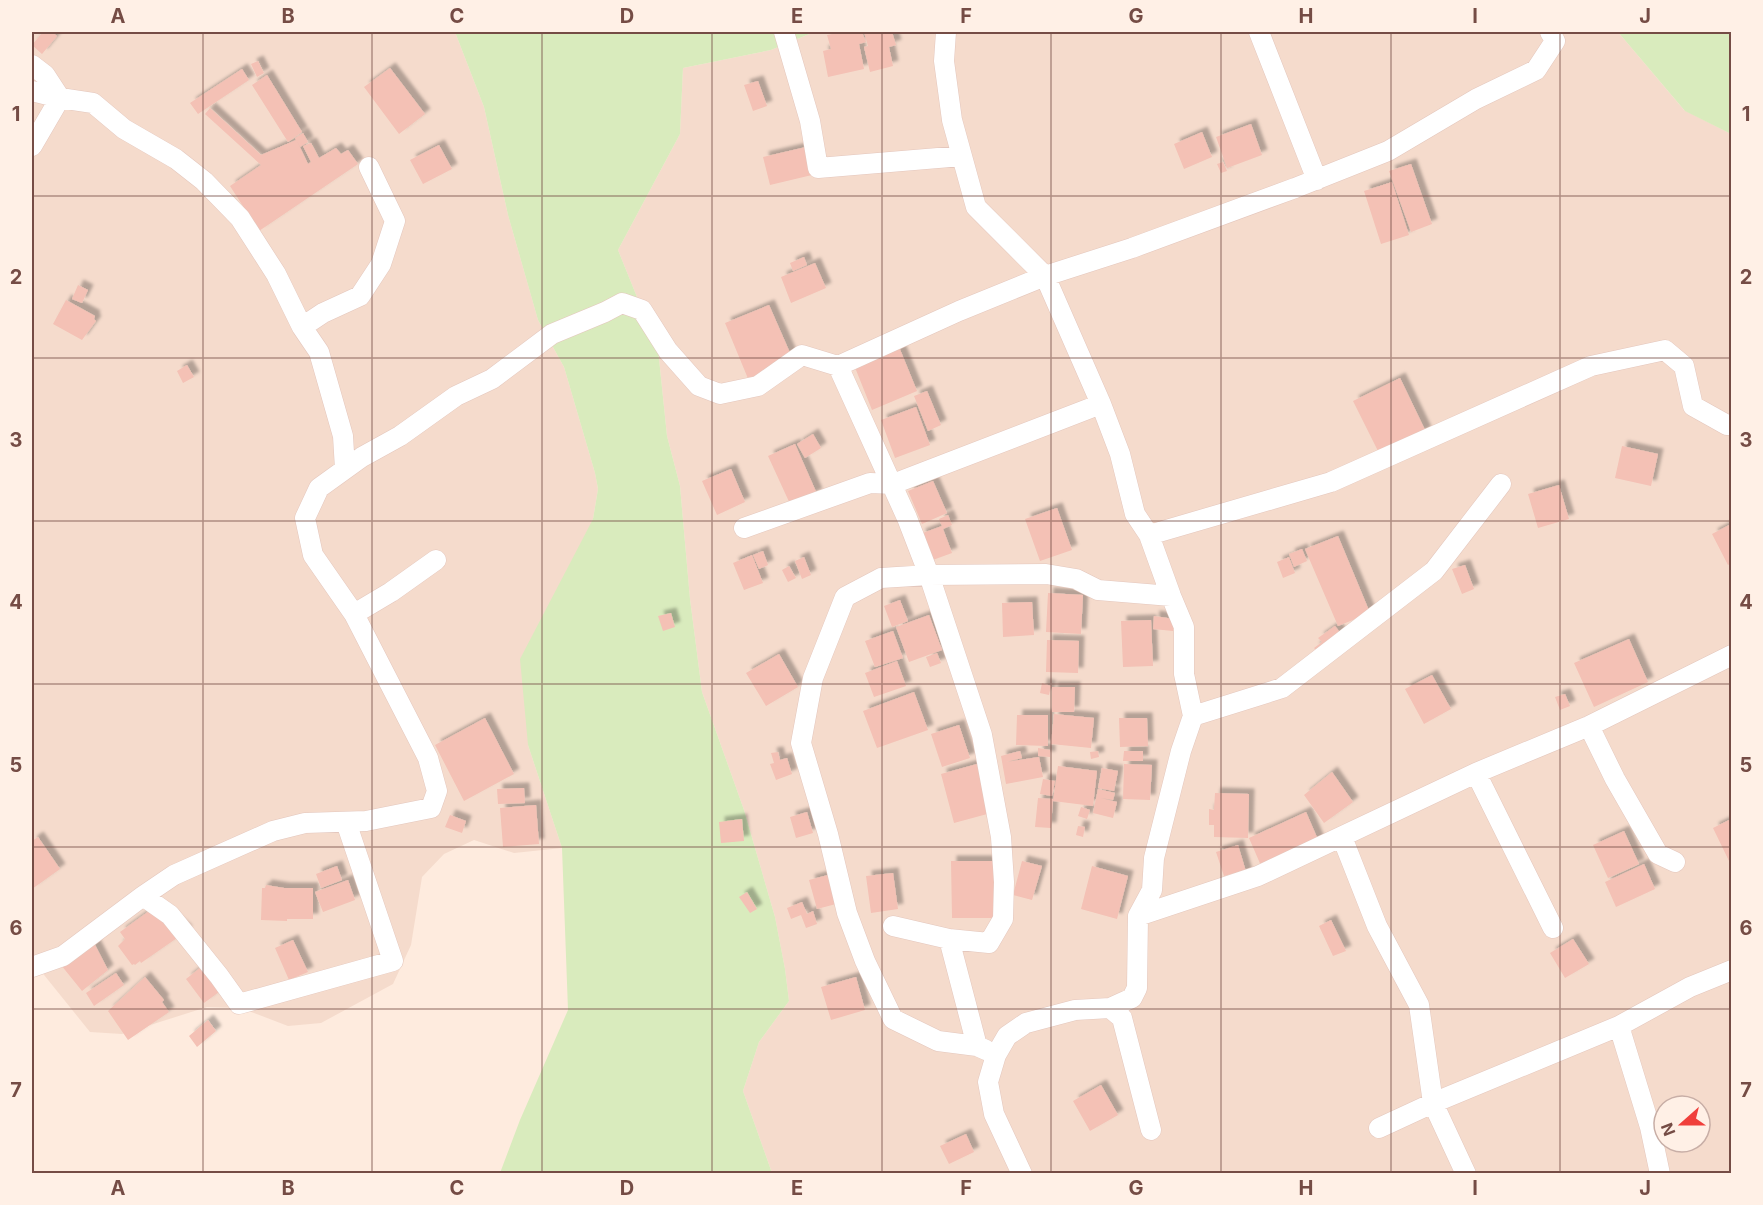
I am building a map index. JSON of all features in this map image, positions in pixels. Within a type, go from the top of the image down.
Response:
[{"type":"street","points":[[784,32],[810,121],[818,168],[962,156]]},
{"type":"street","points":[[946,32],[944,61],[952,120],[976,207],[1046,276],[1101,405],[1120,454],[1135,514],[1149,535],[1184,627],[1184,674],[1193,716],[1154,858],[1152,890],[1138,916],[1137,988],[1132,998],[1110,1008],[1075,1010],[1026,1023],[1007,1036],[996,1055],[988,1082],[994,1114],[1022,1173]]},
{"type":"street","points":[[1259,32],[1317,180]]},
{"type":"street","points":[[35,959],[63,956],[174,875],[273,831],[305,823],[366,821],[431,808],[437,791],[428,758],[354,614],[313,555],[304,518],[319,488],[345,468],[400,436],[456,396],[492,379],[552,334],[622,303],[642,310],[668,351],[699,386],[720,394],[758,386],[802,355],[838,366],[959,311],[1046,276],[1132,248],[1389,151],[1476,99],[1536,70],[1555,42],[1550,32]]},
{"type":"street","points":[[32,65],[45,75],[60,98]]},
{"type":"street","points":[[32,91],[60,98],[93,102],[124,129],[176,159],[204,181],[240,218],[276,274],[302,327],[318,352],[343,436],[345,468]]},
{"type":"street","points":[[32,146],[60,98]]},
{"type":"street","points":[[302,327],[323,313],[360,296],[381,264],[395,221],[369,167]]},
{"type":"street","points":[[1149,535],[1331,482],[1591,366],[1665,350],[1684,366],[1693,406],[1731,425]]},
{"type":"street","points":[[838,366],[893,484],[929,575],[982,735],[1001,837],[1003,919],[989,942],[950,939],[893,926]]},
{"type":"street","points":[[744,528],[870,483],[893,484],[1101,405]]},
{"type":"street","points":[[343,436],[378,447]]},
{"type":"street","points":[[1193,716],[1282,688],[1434,571],[1501,484]]},
{"type":"street","points":[[354,614],[392,592],[436,560]]},
{"type":"street","points":[[996,1055],[977,1046],[938,1041],[893,1019],[865,961],[847,913],[828,834],[801,743],[813,678],[845,597],[881,578],[929,575],[1046,574],[1076,579],[1098,590],[1171,596]]},
{"type":"street","points":[[1138,916],[1258,876],[1476,773],[1589,726],[1731,655]]},
{"type":"street","points":[[1589,726],[1615,779],[1658,854],[1675,862]]},
{"type":"street","points":[[1476,773],[1553,928]]},
{"type":"street","points":[[143,896],[170,915],[239,1004],[393,961],[345,822]]},
{"type":"street","points":[[1341,837],[1377,926],[1419,1005],[1433,1103],[1466,1173]]},
{"type":"street","points":[[950,939],[977,1046]]},
{"type":"street","points":[[1379,1128],[1433,1103],[1619,1026],[1690,987],[1731,970]]},
{"type":"street","points":[[1110,1008],[1122,1018],[1151,1130]]},
{"type":"street","points":[[1619,1026],[1650,1127],[1660,1173]]},
{"type":"shaded area","points":[[32,32],[455,32],[484,107],[508,215],[538,320],[564,367],[595,473],[598,489],[593,519],[528,745],[562,848],[514,853],[474,840],[444,854],[422,877],[411,945],[393,984],[321,1023],[288,1026],[241,1008],[207,1007],[122,1034],[90,1032],[32,960]]},
{"type":"shaded area","points":[[814,32],[1618,32],[1684,110],[1731,134],[1731,1173],[772,1173],[743,1091],[759,1042],[789,1001],[785,969],[775,917],[744,810],[702,692],[690,599],[680,486],[667,436],[658,349],[618,250],[680,134],[683,68],[771,50]]},
{"type":"green space","points":[[455,32],[814,32],[771,50],[683,68],[680,134],[618,250],[658,349],[667,436],[680,486],[690,599],[702,692],[744,810],[775,917],[785,969],[789,1001],[759,1042],[743,1091],[772,1173],[500,1173],[520,1120],[568,1010],[562,848],[528,745],[520,659],[593,519],[598,489],[564,367],[538,320],[508,215],[484,107]]},
{"type":"green space","points":[[1618,32],[1731,32],[1731,134],[1685,111]]},
{"type":"building","points":[[43,32],[52,32],[57,36],[42,54],[32,45]]},
{"type":"building","points":[[843,32],[850,34],[862,32],[866,42],[859,44],[864,69],[828,77],[823,51],[831,49],[827,35]]},
{"type":"building","points":[[864,32],[892,32],[896,45],[889,47],[893,66],[870,72],[864,47],[868,46]]},
{"type":"building","points":[[258,61],[264,73],[257,77],[251,64]]},
{"type":"building","points":[[390,68],[425,114],[399,134],[364,87]]},
{"type":"building","points":[[242,69],[249,80],[198,114],[190,103]]},
{"type":"building","points":[[267,75],[302,132],[288,142],[252,85]]},
{"type":"building","points":[[758,81],[767,106],[753,111],[744,85]]},
{"type":"building","points":[[210,108],[261,155],[296,140],[295,138],[303,133],[308,142],[300,147],[297,141],[308,164],[311,162],[303,146],[311,143],[319,158],[336,148],[341,154],[348,150],[358,164],[259,231],[230,186],[261,165],[205,114]]},
{"type":"building","points":[[1251,124],[1262,155],[1227,168],[1216,137]]},
{"type":"building","points":[[1202,132],[1212,157],[1184,169],[1174,144]]},
{"type":"building","points":[[439,145],[452,169],[423,184],[410,160]]},
{"type":"building","points":[[806,147],[812,175],[770,185],[763,157]]},
{"type":"building","points":[[1223,162],[1227,171],[1221,173],[1217,164]]},
{"type":"building","points":[[1411,164],[1432,224],[1411,232],[1389,171]]},
{"type":"building","points":[[1392,182],[1409,235],[1381,244],[1364,191]]},
{"type":"building","points":[[804,257],[807,265],[793,271],[790,263]]},
{"type":"building","points":[[815,263],[826,288],[791,303],[781,277]]},
{"type":"building","points":[[78,285],[88,290],[82,303],[72,299]]},
{"type":"building","points":[[66,300],[95,316],[96,321],[82,340],[53,324]]},
{"type":"building","points":[[769,305],[794,362],[749,381],[725,323]]},
{"type":"building","points":[[899,347],[917,391],[872,410],[854,365]]},
{"type":"building","points":[[187,365],[194,377],[183,383],[177,371]]},
{"type":"building","points":[[1400,378],[1426,432],[1380,455],[1353,401]]},
{"type":"building","points":[[927,391],[941,425],[928,431],[914,396]]},
{"type":"building","points":[[916,407],[930,445],[895,458],[881,420]]},
{"type":"building","points":[[813,434],[821,448],[805,458],[797,444]]},
{"type":"building","points":[[795,444],[817,494],[791,506],[768,456]]},
{"type":"building","points":[[1622,446],[1658,454],[1651,486],[1615,478]]},
{"type":"building","points":[[731,469],[745,502],[717,515],[702,481]]},
{"type":"building","points":[[933,481],[947,513],[922,524],[908,491]]},
{"type":"building","points":[[1559,485],[1569,519],[1538,528],[1528,494]]},
{"type":"building","points":[[1057,508],[1072,550],[1040,561],[1025,519]]},
{"type":"building","points":[[948,515],[952,525],[943,529],[952,553],[930,561],[920,534],[942,526],[939,519]]},
{"type":"building","points":[[1731,524],[1731,563],[1728,565],[1712,534]]},
{"type":"building","points":[[1338,536],[1370,613],[1338,626],[1305,549]]},
{"type":"building","points":[[1302,549],[1307,561],[1294,567],[1289,554]]},
{"type":"building","points":[[763,551],[768,565],[759,569],[753,555]]},
{"type":"building","points":[[752,555],[763,583],[744,590],[733,563]]},
{"type":"building","points":[[804,557],[811,575],[802,579],[795,561]]},
{"type":"building","points":[[1289,557],[1295,573],[1283,578],[1277,562]]},
{"type":"building","points":[[1465,565],[1474,589],[1462,594],[1452,569]]},
{"type":"building","points":[[789,566],[796,578],[788,582],[782,570]]},
{"type":"building","points":[[1048,593],[1083,595],[1081,634],[1046,632]]},
{"type":"building","points":[[900,600],[908,621],[892,627],[884,606]]},
{"type":"building","points":[[1032,602],[1034,635],[1003,637],[1002,603]]},
{"type":"building","points":[[671,613],[675,627],[663,631],[658,616]]},
{"type":"building","points":[[929,615],[942,650],[909,662],[896,627]]},
{"type":"building","points":[[1154,616],[1174,619],[1173,631],[1153,629]]},
{"type":"building","points":[[1151,620],[1153,666],[1123,667],[1121,621]]},
{"type":"building","points":[[1335,626],[1342,635],[1319,653],[1314,648],[1322,642],[1318,638]]},
{"type":"building","points":[[893,631],[903,658],[875,667],[865,641]]},
{"type":"building","points":[[1629,639],[1648,682],[1594,707],[1574,663]]},
{"type":"building","points":[[1047,640],[1079,641],[1078,673],[1046,672]]},
{"type":"building","points":[[937,653],[941,663],[930,667],[926,657]]},
{"type":"building","points":[[779,654],[798,687],[766,706],[746,673]]},
{"type":"building","points":[[897,661],[906,686],[874,697],[865,673]]},
{"type":"building","points":[[1432,675],[1451,709],[1424,724],[1405,689]]},
{"type":"building","points":[[1042,683],[1051,686],[1049,695],[1040,693]]},
{"type":"building","points":[[1052,687],[1075,687],[1074,712],[1052,712]]},
{"type":"building","points":[[914,692],[928,730],[877,748],[863,711]]},
{"type":"building","points":[[1565,694],[1570,706],[1560,710],[1555,697]]},
{"type":"building","points":[[1054,714],[1094,718],[1091,748],[1051,744]]},
{"type":"building","points":[[1017,715],[1048,715],[1048,746],[1016,745]]},
{"type":"building","points":[[485,718],[514,774],[464,801],[435,745]]},
{"type":"building","points":[[1119,718],[1147,718],[1148,746],[1120,747]]},
{"type":"building","points":[[959,725],[970,758],[942,767],[931,734]]},
{"type":"building","points":[[1038,748],[1050,750],[1050,757],[1038,756]]},
{"type":"building","points":[[1020,751],[1022,758],[1006,762],[1039,757],[1043,777],[1006,784],[1001,756]]},
{"type":"building","points":[[1098,751],[1099,757],[1091,759],[1090,752]]},
{"type":"building","points":[[1124,751],[1143,751],[1143,761],[1123,761]]},
{"type":"building","points":[[778,752],[780,760],[787,758],[792,774],[776,780],[770,764],[774,763],[771,753]]},
{"type":"building","points":[[977,764],[991,813],[954,823],[941,774]]},
{"type":"building","points":[[1124,764],[1152,765],[1150,800],[1123,799]]},
{"type":"building","points":[[1058,766],[1097,771],[1093,806],[1053,801]]},
{"type":"building","points":[[1102,768],[1118,771],[1114,791],[1098,788]]},
{"type":"building","points":[[1332,772],[1353,802],[1324,823],[1304,795]]},
{"type":"building","points":[[1043,779],[1055,781],[1052,796],[1040,794]]},
{"type":"building","points":[[524,788],[525,803],[498,804],[497,789]]},
{"type":"building","points":[[1098,789],[1115,793],[1113,800],[1101,798],[1117,802],[1113,818],[1093,813]]},
{"type":"building","points":[[1215,793],[1249,794],[1248,838],[1214,837],[1214,825],[1209,825],[1209,809],[1214,810]]},
{"type":"building","points":[[1038,798],[1053,799],[1051,828],[1035,827]]},
{"type":"building","points":[[536,805],[539,844],[503,847],[500,808]]},
{"type":"building","points":[[1081,807],[1090,810],[1087,819],[1078,816]]},
{"type":"building","points":[[807,812],[813,833],[796,838],[790,817]]},
{"type":"building","points":[[1306,812],[1319,842],[1262,868],[1249,838]]},
{"type":"building","points":[[450,815],[466,821],[462,833],[445,827]]},
{"type":"building","points":[[742,819],[744,841],[721,843],[719,822]]},
{"type":"building","points":[[1731,819],[1731,860],[1729,861],[1713,828]]},
{"type":"building","points":[[1078,826],[1085,827],[1083,837],[1076,835]]},
{"type":"building","points":[[1624,831],[1639,864],[1608,878],[1593,845]]},
{"type":"building","points":[[38,837],[60,869],[32,889],[32,841]]},
{"type":"building","points":[[1238,845],[1247,875],[1237,878],[1235,873],[1224,876],[1216,852]]},
{"type":"building","points":[[951,861],[1004,861],[1004,918],[952,918]]},
{"type":"building","points":[[1022,861],[1042,866],[1032,900],[1013,895]]},
{"type":"building","points":[[1644,864],[1655,889],[1616,907],[1605,882]]},
{"type":"building","points":[[337,866],[342,880],[321,888],[316,874]]},
{"type":"building","points":[[1092,866],[1128,876],[1117,919],[1081,909]]},
{"type":"building","points":[[893,873],[898,909],[871,913],[866,876]]},
{"type":"building","points":[[828,875],[836,904],[817,909],[809,880]]},
{"type":"building","points":[[348,880],[355,900],[323,912],[315,892]]},
{"type":"building","points":[[266,885],[284,888],[313,888],[313,919],[261,920],[262,888]]},
{"type":"building","points":[[747,892],[757,909],[750,913],[739,897]]},
{"type":"building","points":[[802,902],[807,914],[813,911],[817,924],[806,928],[801,915],[791,919],[787,908]]},
{"type":"building","points":[[156,906],[187,931],[141,963],[140,961],[132,965],[118,946],[125,939],[120,932]]},
{"type":"building","points":[[1331,920],[1346,951],[1333,956],[1319,926]]},
{"type":"building","points":[[1573,939],[1589,964],[1565,978],[1550,953]]},
{"type":"building","points":[[293,940],[308,972],[289,980],[275,948]]},
{"type":"building","points":[[93,941],[108,970],[82,991],[61,965]]},
{"type":"building","points":[[205,964],[223,989],[204,1003],[186,979]]},
{"type":"building","points":[[116,973],[124,985],[94,1006],[86,993]]},
{"type":"building","points":[[145,977],[164,1000],[162,1002],[169,1012],[128,1040],[108,1011]]},
{"type":"building","points":[[856,977],[865,1010],[831,1020],[821,987]]},
{"type":"building","points":[[208,1020],[216,1031],[197,1047],[189,1036]]},
{"type":"building","points":[[1101,1085],[1118,1115],[1090,1131],[1073,1101]]},
{"type":"building","points":[[966,1134],[974,1152],[949,1164],[940,1146]]}]
